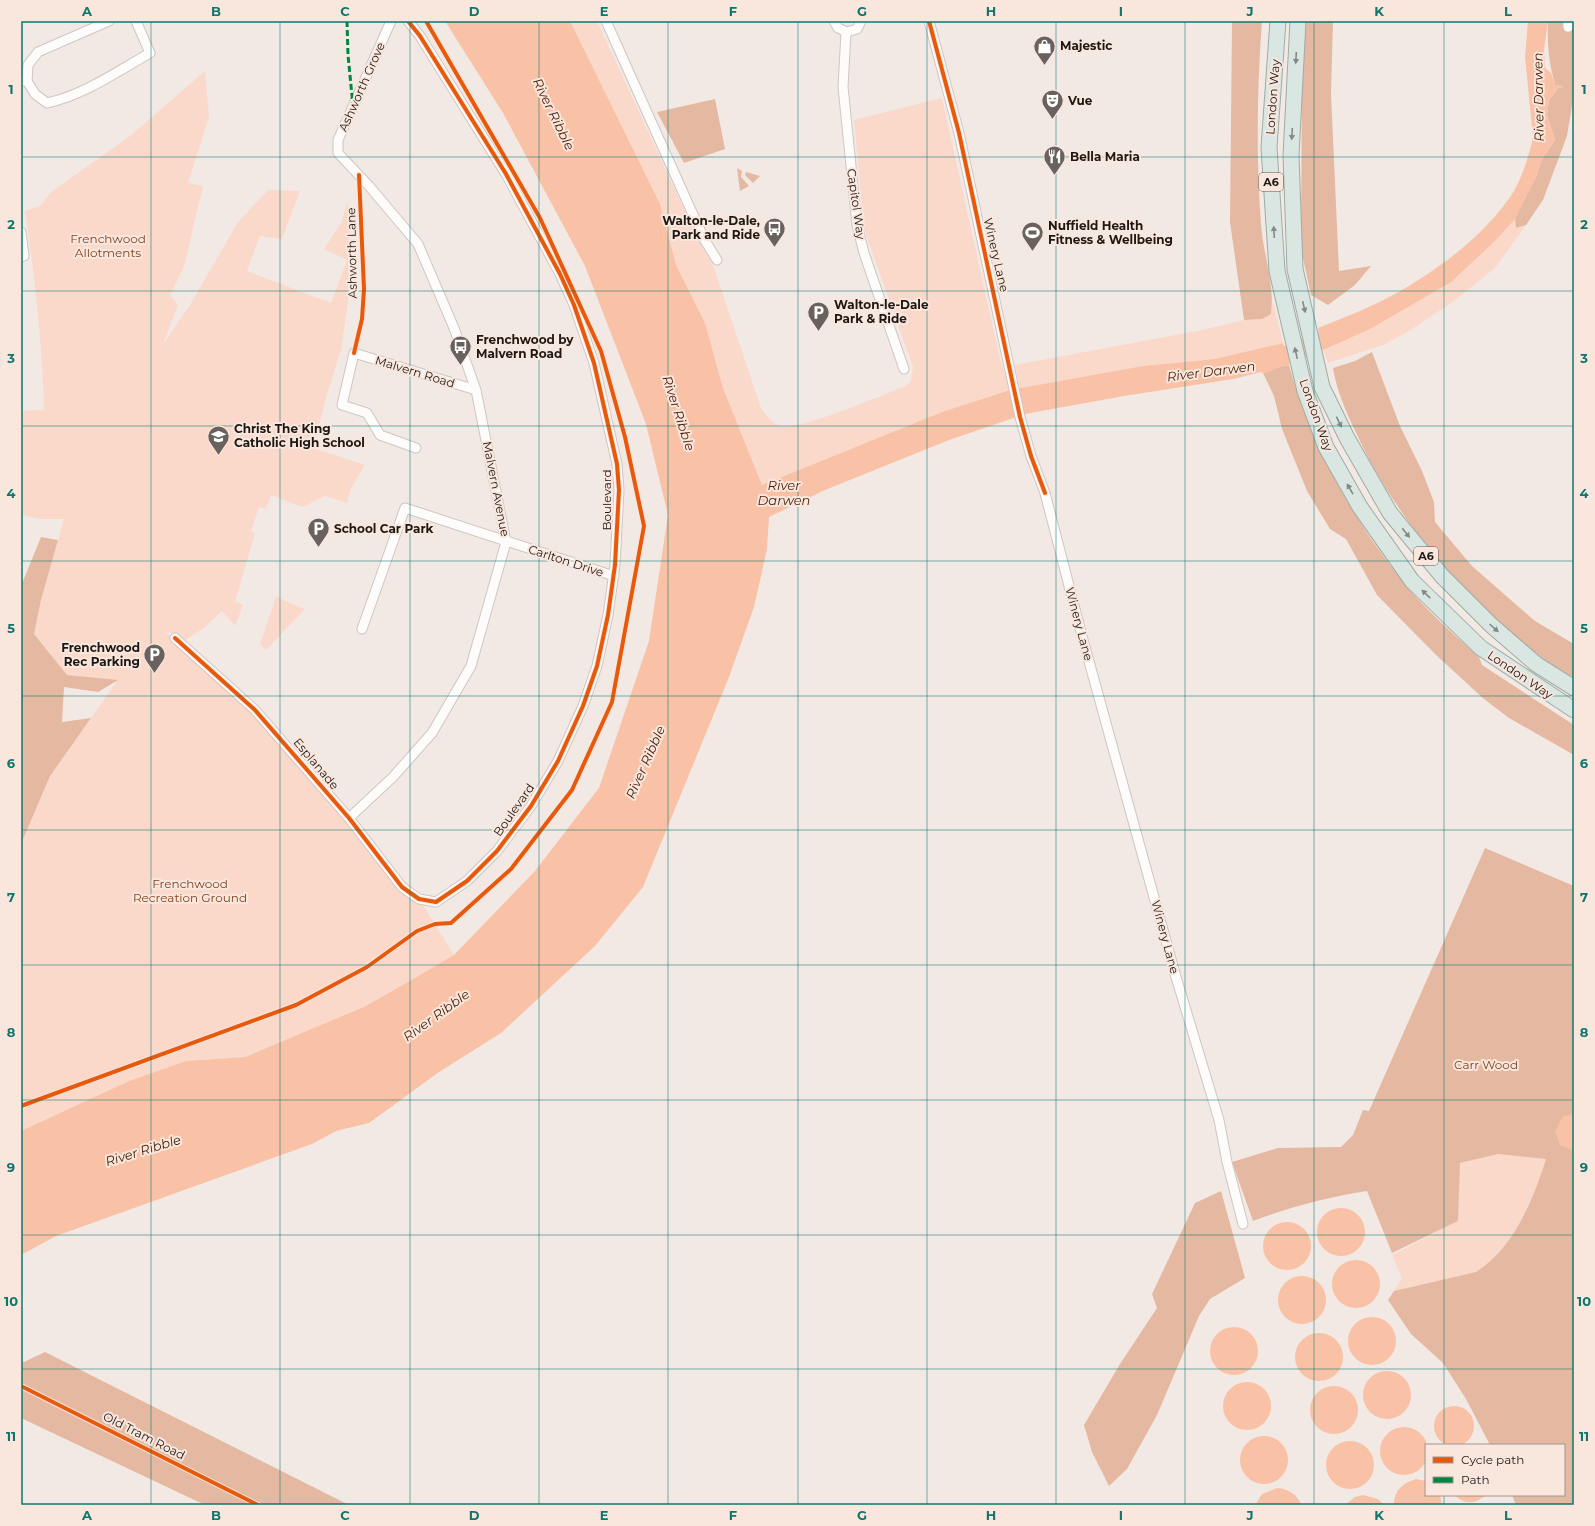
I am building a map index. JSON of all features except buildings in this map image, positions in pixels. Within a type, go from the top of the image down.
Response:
[{"type":"highway","name":"London Way","points":[[1278,21],[1269,147],[1276,271],[1305,391],[1326,448],[1360,507],[1412,581],[1482,648],[1574,710]]},
{"type":"highway","name":"London Way","points":[[1298,21],[1291,155],[1295,268],[1322,387],[1347,438],[1390,513],[1442,576],[1491,625],[1536,664],[1574,688]]},
{"type":"street","points":[[109,21],[38,52],[28,65],[24,81],[35,94],[47,102],[61,100],[103,79],[150,53],[136,21]]},
{"type":"street","name":"Ashworth Grove","points":[[338,153],[338,140],[390,21]]},
{"type":"street","name":"Boulevard","points":[[408,21],[420,36],[506,174],[560,274],[574,305],[594,364],[617,464],[619,490],[614,576],[608,615],[597,666],[583,706],[558,762],[531,806],[497,851],[467,881],[436,902]]},
{"type":"street","points":[[606,21],[704,239],[717,260]]},
{"type":"street","points":[[834,21],[838,28],[846,32],[857,29],[861,21]]},
{"type":"street","name":"Winery Lane","points":[[929,21],[959,133],[1020,414],[1032,456],[1045,493],[1082,636],[1176,977],[1219,1120],[1227,1162],[1243,1224]]},
{"type":"street","name":"Capitol Way","points":[[846,32],[843,87],[857,225],[864,253],[904,369]]},
{"type":"street","name":"Malvern Avenue","points":[[338,153],[369,186],[418,244],[454,328],[476,390],[506,542],[471,666],[432,733],[394,777],[349,818]]},
{"type":"street","points":[[21,232],[23,257]]},
{"type":"street","name":"Malvern Road","points":[[416,448],[380,435],[366,413],[342,405],[354,353],[476,390]]},
{"type":"street","name":"Carlton Drive","points":[[362,629],[405,508],[614,576]]},
{"type":"street","name":"Esplanade","points":[[175,638],[255,710],[349,818],[402,887],[420,898],[436,902]]},
{"type":"green space","points":[[570,21],[597,21],[699,242],[713,265],[761,408],[770,419],[778,425],[788,426],[803,423],[841,412],[906,386],[911,381],[913,367],[864,229],[854,120],[942,98],[1000,359],[1010,390],[942,412],[762,485],[723,388],[705,323],[676,265],[660,204]]},
{"type":"green space","points":[[1232,21],[1262,21],[1258,97],[1258,174],[1262,235],[1270,280],[1272,303],[1271,314],[1262,319],[1244,320],[1230,222]]},
{"type":"green space","points":[[1303,21],[1333,21],[1331,94],[1339,271],[1371,266],[1355,285],[1328,305],[1311,295],[1301,249]]},
{"type":"green space","points":[[1548,21],[1574,21],[1574,94],[1567,136],[1543,200],[1526,225],[1516,228],[1515,219],[1536,177],[1542,159],[1555,140],[1547,115],[1549,100],[1557,90],[1549,56]]},
{"type":"green space","points":[[205,71],[209,117],[188,183],[203,186],[184,267],[170,295],[178,305],[163,344],[190,305],[238,222],[268,190],[300,191],[282,239],[260,236],[247,271],[331,303],[347,260],[324,249],[341,223],[348,201],[350,226],[348,302],[341,350],[328,391],[313,448],[365,465],[351,488],[347,503],[325,496],[303,507],[271,495],[266,509],[259,507],[251,531],[255,533],[235,602],[243,605],[235,626],[222,611],[205,627],[184,641],[176,634],[165,632],[175,638],[262,718],[402,887],[419,899],[454,955],[364,1007],[245,1057],[186,1061],[129,1081],[21,1131],[21,844],[50,776],[117,681],[67,675],[34,634],[41,600],[64,519],[41,519],[21,515],[21,411],[44,410],[38,310],[25,211],[40,206],[51,192],[130,136]]},
{"type":"green space","points":[[715,99],[725,149],[684,163],[657,112]]},
{"type":"green space","points":[[737,168],[742,171],[741,177],[749,186],[740,191]]},
{"type":"green space","points":[[746,172],[760,176],[753,183],[745,175]]},
{"type":"green space","points":[[1515,219],[1516,228],[1526,225],[1495,268],[1454,301],[1409,331],[1383,345],[1328,363],[1323,350],[1344,340],[1496,240]]},
{"type":"green space","points":[[1273,301],[1283,343],[1215,359],[1143,366],[1020,389],[1015,365],[1202,330],[1244,320],[1261,319],[1271,314]]},
{"type":"green space","points":[[1372,352],[1400,426],[1422,471],[1434,502],[1435,522],[1472,566],[1535,621],[1574,644],[1574,678],[1542,658],[1510,633],[1479,605],[1450,574],[1398,507],[1377,473],[1359,439],[1340,395],[1333,368],[1355,361]]},
{"type":"green space","points":[[1289,365],[1310,428],[1324,458],[1339,487],[1374,544],[1415,596],[1438,620],[1479,657],[1482,665],[1574,725],[1574,755],[1509,718],[1484,699],[1436,655],[1377,595],[1346,539],[1330,529],[1307,491],[1282,429],[1274,396],[1262,371]]},
{"type":"green space","points":[[41,537],[58,540],[41,600],[34,634],[67,675],[118,680],[98,692],[64,687],[62,722],[91,718],[50,776],[21,844],[21,586]]},
{"type":"green space","points":[[276,597],[305,609],[266,650],[260,644]]},
{"type":"green space","name":"Carr Wood","points":[[1485,848],[1574,886],[1574,1505],[1516,1505],[1512,1496],[1565,1496],[1565,1444],[1489,1444],[1466,1399],[1443,1363],[1411,1334],[1388,1300],[1394,1291],[1476,1272],[1489,1262],[1501,1250],[1520,1222],[1535,1191],[1546,1159],[1498,1154],[1460,1163],[1458,1221],[1392,1253],[1367,1191],[1309,1203],[1253,1221],[1232,1162],[1278,1148],[1341,1147],[1353,1135],[1363,1110],[1369,1111]]},
{"type":"green space","points":[[1498,1154],[1546,1159],[1535,1191],[1511,1237],[1489,1262],[1476,1272],[1394,1291],[1402,1278],[1392,1255],[1458,1221],[1459,1163]]},
{"type":"green space","points":[[1221,1191],[1245,1278],[1210,1299],[1199,1316],[1157,1415],[1127,1469],[1109,1486],[1092,1452],[1084,1425],[1120,1364],[1157,1308],[1152,1294],[1195,1203]]},
{"type":"green space","points":[[45,1352],[349,1505],[205,1505],[21,1418],[21,1361],[24,1362]]},
{"type":"water","name":"River Ribble","points":[[445,21],[570,21],[660,204],[676,265],[705,323],[723,388],[762,485],[942,412],[1010,390],[1143,366],[1215,359],[1283,343],[1289,365],[1233,379],[1124,396],[1025,414],[949,440],[825,490],[769,517],[767,549],[754,607],[729,677],[643,887],[595,946],[501,1033],[439,1072],[369,1123],[336,1131],[312,1144],[56,1236],[21,1255],[21,1131],[129,1081],[186,1061],[245,1057],[364,1007],[454,955],[535,871],[599,788],[649,641],[668,515],[646,424],[585,266],[503,113]]},
{"type":"water","points":[[1528,21],[1548,21],[1544,50],[1545,68],[1551,73],[1557,90],[1549,100],[1547,115],[1555,140],[1542,159],[1536,177],[1515,219],[1496,240],[1451,282],[1370,329],[1323,350],[1318,328],[1384,300],[1427,275],[1460,250],[1490,222],[1514,191],[1525,165],[1533,137],[1525,57]]},
{"type":"water","points":[[1574,1114],[1574,1151],[1560,1145],[1555,1131],[1563,1116]]},
{"type":"water","points":[[1336,1208],[1346,1208],[1355,1212],[1361,1218],[1365,1227],[1365,1237],[1361,1246],[1355,1252],[1346,1256],[1336,1256],[1327,1252],[1321,1246],[1317,1237],[1317,1227],[1321,1218],[1327,1212]]},
{"type":"water","points":[[1282,1222],[1292,1222],[1301,1226],[1307,1232],[1311,1241],[1311,1251],[1307,1260],[1301,1266],[1292,1270],[1282,1270],[1273,1266],[1267,1260],[1263,1251],[1263,1241],[1267,1232],[1273,1226]]},
{"type":"water","points":[[1351,1260],[1361,1260],[1370,1264],[1376,1270],[1380,1279],[1380,1289],[1376,1298],[1370,1304],[1361,1308],[1351,1308],[1342,1304],[1336,1298],[1332,1289],[1332,1279],[1336,1270],[1342,1264]]},
{"type":"water","points":[[1297,1276],[1307,1276],[1316,1280],[1322,1286],[1326,1295],[1326,1305],[1322,1314],[1316,1320],[1307,1324],[1297,1324],[1288,1320],[1282,1314],[1278,1305],[1278,1295],[1282,1286],[1288,1280]]},
{"type":"water","points":[[1367,1317],[1377,1317],[1386,1321],[1392,1327],[1396,1336],[1396,1346],[1392,1355],[1386,1361],[1377,1365],[1367,1365],[1358,1361],[1352,1355],[1348,1346],[1348,1336],[1352,1327],[1358,1321]]},
{"type":"water","points":[[1229,1327],[1239,1327],[1248,1331],[1254,1337],[1258,1346],[1258,1356],[1254,1365],[1248,1371],[1239,1375],[1229,1375],[1220,1371],[1214,1365],[1210,1356],[1210,1346],[1214,1337],[1220,1331]]},
{"type":"water","points":[[1314,1333],[1324,1333],[1333,1337],[1339,1343],[1343,1352],[1343,1362],[1339,1371],[1333,1377],[1324,1381],[1314,1381],[1305,1377],[1299,1371],[1295,1362],[1295,1352],[1299,1343],[1305,1337]]},
{"type":"water","points":[[1382,1371],[1392,1371],[1401,1375],[1407,1381],[1411,1390],[1411,1400],[1407,1409],[1401,1415],[1392,1419],[1382,1419],[1373,1415],[1367,1409],[1363,1400],[1363,1390],[1367,1381],[1373,1375]]},
{"type":"water","points":[[1242,1382],[1252,1382],[1261,1386],[1267,1392],[1271,1401],[1271,1411],[1267,1420],[1261,1426],[1252,1430],[1242,1430],[1233,1426],[1227,1420],[1223,1411],[1223,1401],[1227,1392],[1233,1386]]},
{"type":"water","points":[[1329,1386],[1339,1386],[1348,1390],[1354,1396],[1358,1405],[1358,1415],[1354,1424],[1348,1430],[1339,1434],[1329,1434],[1320,1430],[1314,1424],[1310,1415],[1310,1405],[1314,1396],[1320,1390]]},
{"type":"water","points":[[1446,1407],[1462,1407],[1471,1415],[1474,1422],[1473,1434],[1464,1444],[1444,1444],[1435,1434],[1435,1418]]},
{"type":"water","points":[[1399,1427],[1409,1427],[1417,1431],[1426,1442],[1424,1464],[1417,1471],[1409,1475],[1399,1475],[1391,1471],[1384,1464],[1380,1456],[1380,1446],[1384,1438],[1391,1431]]},
{"type":"water","points":[[1259,1436],[1269,1436],[1278,1440],[1284,1446],[1288,1455],[1288,1465],[1284,1474],[1278,1480],[1269,1484],[1259,1484],[1250,1480],[1244,1474],[1240,1465],[1240,1455],[1244,1446],[1250,1440]]},
{"type":"water","points":[[1345,1441],[1355,1441],[1364,1445],[1370,1451],[1374,1460],[1374,1470],[1370,1479],[1364,1485],[1355,1489],[1345,1489],[1336,1485],[1330,1479],[1326,1470],[1326,1460],[1330,1451],[1336,1445]]},
{"type":"water","points":[[1416,1479],[1425,1481],[1425,1496],[1440,1496],[1442,1505],[1394,1505],[1394,1500],[1398,1491],[1407,1483]]},
{"type":"water","points":[[1277,1488],[1292,1493],[1302,1505],[1255,1505],[1262,1494]]},
{"type":"water","points":[[1363,1495],[1378,1499],[1384,1505],[1345,1505],[1355,1497]]},
{"type":"water","points":[[1456,1496],[1485,1496],[1474,1502],[1466,1502]]},
{"type":"waterway","points":[[1552,86],[1562,87]]},
{"type":"waterway","name":"River Darwen","points":[[1264,364],[1344,331]]},
{"type":"marked path","points":[[347,21],[348,55],[353,106]]},
{"type":"cycle path","points":[[175,638],[255,710],[349,818],[402,887],[419,899],[436,902],[467,881],[497,851],[531,806],[558,761],[583,706],[597,666],[608,615],[615,565],[619,490],[617,464],[594,363],[574,305],[560,274],[506,174],[420,36],[408,21]]},
{"type":"cycle path","points":[[21,1106],[296,1005],[367,967],[417,931],[435,924],[451,923],[511,869],[572,790],[612,702],[644,526],[625,437],[601,351],[540,218],[426,21]]},
{"type":"cycle path","points":[[929,21],[959,133],[1020,417],[1031,456],[1045,493]]},
{"type":"cycle path","name":"Ashworth Lane","points":[[354,353],[362,319],[364,289],[359,175]]},
{"type":"cycle path","name":"Old Tram Road","points":[[21,1386],[258,1505]]},
{"type":"place","name":"Majestic","points":[[1045,66]]},
{"type":"place","name":"Vue","points":[[1052,120]]},
{"type":"place","name":"Bella Maria","points":[[1055,176]]},
{"type":"place","name":"Walton-le-Dale, Park and Ride","points":[[775,248]]},
{"type":"place","name":"Nuffield Health Fitness & Wellbeing","points":[[1033,252]]},
{"type":"place","name":"Walton-le-Dale Park & Ride","points":[[818,332]]},
{"type":"place","name":"Frenchwood by Malvern Road","points":[[460,366]]},
{"type":"place","name":"Christ The King Catholic High School","points":[[219,456]]},
{"type":"place","name":"School Car Park","points":[[319,548]]},
{"type":"place","name":"Frenchwood Rec Parking","points":[[155,674]]},
{"type":"park label","name":"Frenchwood Allotments","points":[[108,246]]},
{"type":"park label","name":"Frenchwood Recreation Ground","points":[[190,891]]}]
